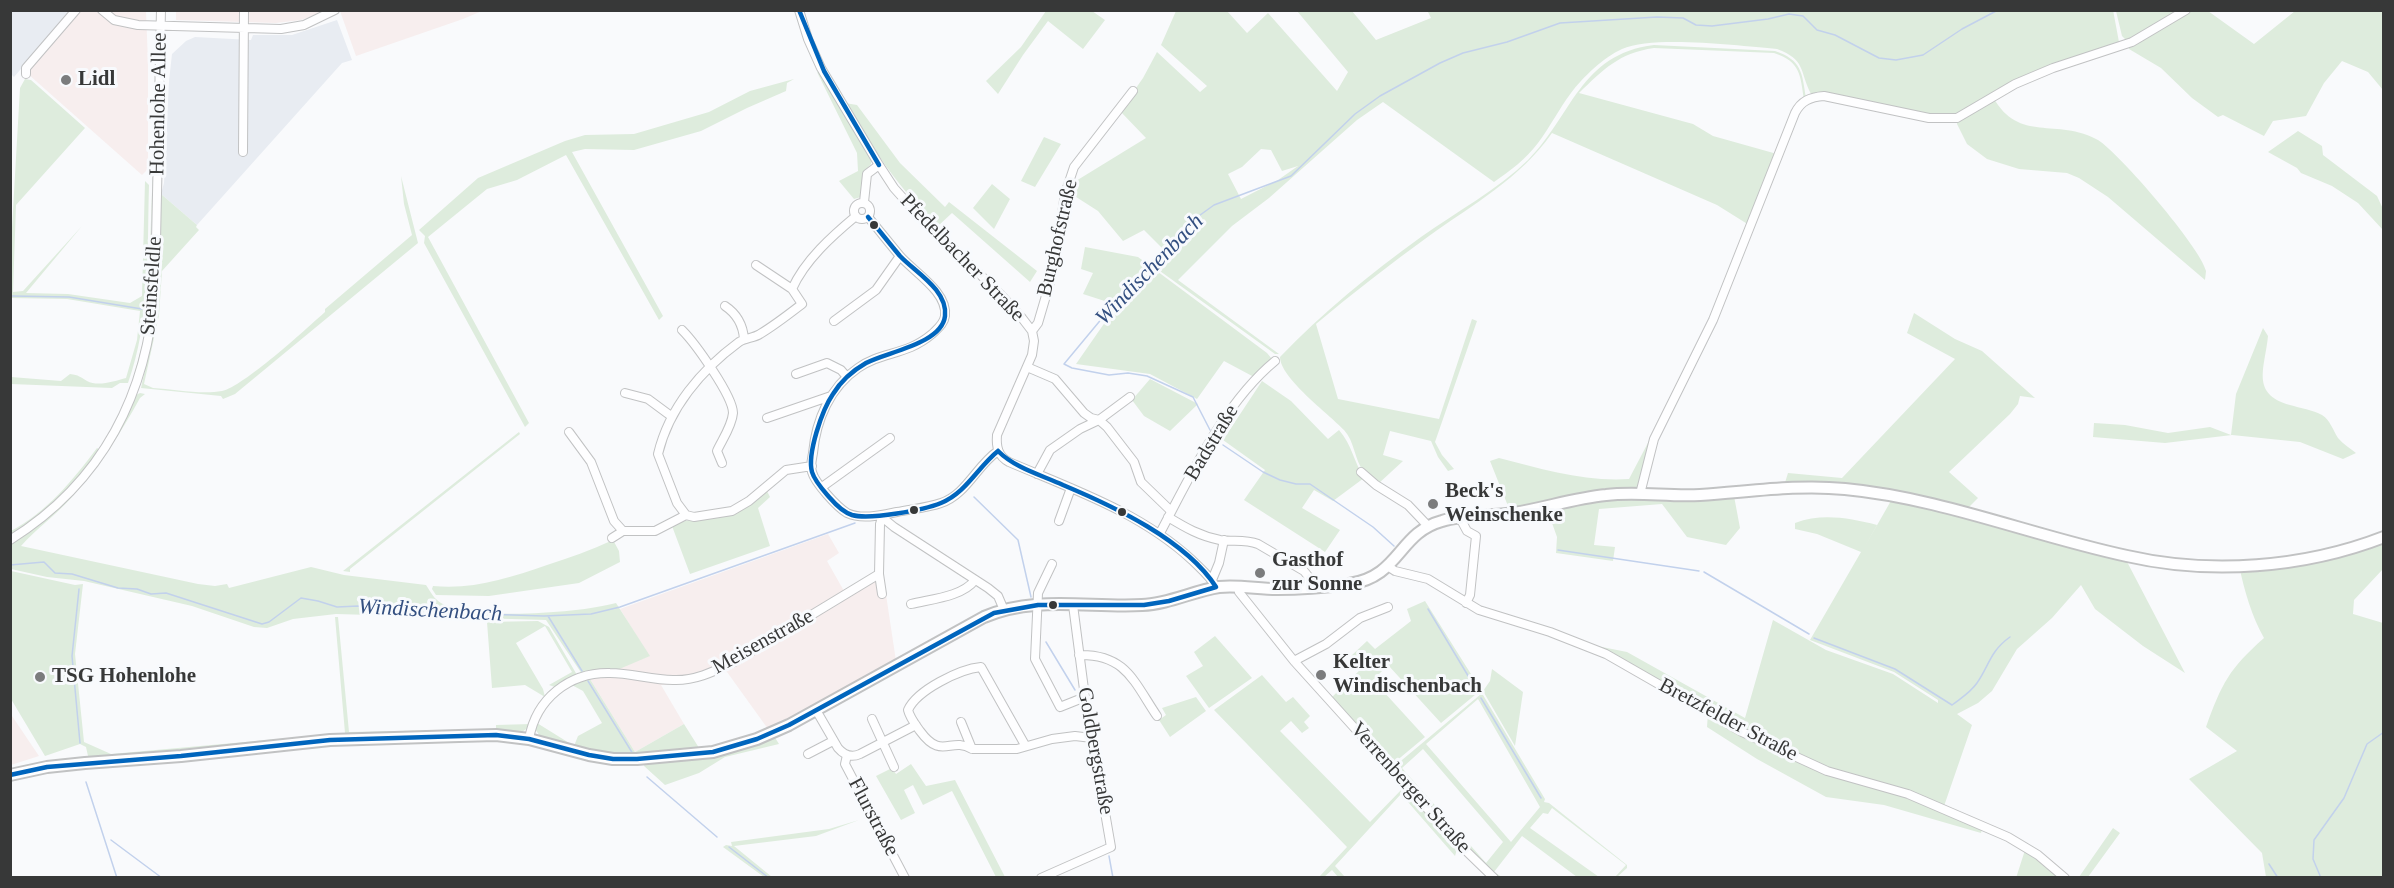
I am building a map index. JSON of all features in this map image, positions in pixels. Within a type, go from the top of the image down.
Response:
[{"type":"main road","points":[[10,776],[66,765],[181,756],[330,740],[496,735],[529,739],[613,759],[713,752],[757,739],[816,710],[984,617],[1004,610],[1038,605],[1144,605],[1169,601],[1214,583],[1274,589],[1363,582],[1381,574],[1408,542],[1428,526],[1444,520],[1512,514],[1608,495],[1695,496],[1783,489],[1844,489],[1928,504],[2124,556],[2206,566],[2294,561],[2384,537]]},
{"type":"street","points":[[26,74],[26,68],[33,59],[76,10]]},
{"type":"street","points":[[102,10],[114,20],[123,23],[281,29],[304,25],[335,10]]},
{"type":"street","name":"Hohenlohe Allee","points":[[157,197],[161,10]]},
{"type":"street","points":[[243,152],[244,10]]},
{"type":"street","name":"Pfedelbacher Straße","points":[[799,10],[821,68],[894,188],[1000,294],[1032,331],[1034,341],[1027,367],[997,435],[998,451]]},
{"type":"street","points":[[1640,494],[1654,439],[1713,320],[1794,113],[1803,102],[1809,98],[1824,96],[1929,118],[1958,118],[2015,84],[2053,68],[2132,42],[2186,10]]},
{"type":"street","name":"Burghofstraße","points":[[1032,331],[1038,323],[1053,272],[1062,204],[1074,167],[1133,91]]},
{"type":"street","points":[[864,202],[867,174],[879,165]]},
{"type":"street","name":"Steinsfeldle","points":[[10,540],[46,514],[83,478],[103,451],[126,410],[147,352],[153,317],[157,197]]},
{"type":"street","points":[[856,216],[855,207],[864,202]]},
{"type":"street","points":[[864,202],[870,208],[868,217]]},
{"type":"street","points":[[856,216],[862,219],[868,217]]},
{"type":"street","points":[[792,289],[811,258],[856,216]]},
{"type":"street","points":[[868,217],[900,256],[936,292],[943,302],[945,319],[940,327],[920,344],[909,350],[868,362],[847,377],[831,396],[821,418],[813,445],[812,466],[816,479],[837,504],[854,515],[883,516],[942,503],[965,486],[998,451],[1009,462],[1071,488],[1160,533],[1214,583],[1224,540]]},
{"type":"street","points":[[834,321],[876,291],[900,256]]},
{"type":"street","points":[[756,265],[792,289],[802,304],[760,334],[744,339],[711,367],[681,400],[671,416],[658,453],[677,503],[686,515],[694,517],[732,511],[749,501],[786,470],[812,466]]},
{"type":"street","points":[[725,306],[736,314],[744,332],[744,339]]},
{"type":"street","points":[[682,330],[694,342],[711,367],[732,405],[730,423],[717,451],[722,463]]},
{"type":"street","name":"Badstraße","points":[[1160,533],[1238,400],[1259,374],[1275,361]]},
{"type":"street","points":[[796,374],[827,363],[841,370],[847,377]]},
{"type":"street","points":[[1027,367],[1055,379],[1084,413],[1099,420],[1134,462],[1141,482],[1170,514],[1196,534],[1224,540],[1250,541],[1279,556],[1304,571],[1308,576],[1309,588]]},
{"type":"street","points":[[626,393],[648,399],[671,416]]},
{"type":"street","points":[[767,418],[831,396]]},
{"type":"street","points":[[1037,474],[1050,450],[1080,429],[1099,420],[1130,397]]},
{"type":"street","points":[[570,432],[591,462],[614,520],[623,531]]},
{"type":"street","points":[[822,487],[891,438]]},
{"type":"street","points":[[1361,472],[1376,485],[1408,505],[1428,526]]},
{"type":"street","points":[[1059,522],[1071,488]]},
{"type":"street","points":[[612,538],[623,531],[655,531],[686,515]]},
{"type":"street","points":[[882,594],[879,574],[880,524],[883,516]]},
{"type":"street","points":[[883,516],[894,527],[998,596],[1004,610]]},
{"type":"street","points":[[1460,518],[1467,531],[1476,536],[1470,595],[1466,603]]},
{"type":"street","points":[[1052,564],[1038,593],[1036,662],[1060,707],[1085,697]]},
{"type":"street","name":"Bretzfelder Straße","points":[[1389,567],[1395,571],[1428,579],[1479,610],[1550,632],[1606,654],[1742,732],[1827,771],[1908,794],[2008,837],[2038,855],[2065,878]]},
{"type":"street","name":"Meisenstraße","points":[[529,739],[540,709],[550,696],[571,681],[609,673],[674,681],[714,672],[879,574]]},
{"type":"street","points":[[911,604],[956,593],[971,585],[975,580]]},
{"type":"street","name":"Verrenberger Straße","points":[[1238,586],[1239,592],[1294,661],[1462,847],[1494,878]]},
{"type":"street","name":"Goldbergstraße","points":[[1041,878],[1111,847],[1085,697],[1073,605]]},
{"type":"street","points":[[1294,661],[1326,644],[1360,618],[1388,607]]},
{"type":"street","name":"Goldbergstraße","points":[[1079,655],[1102,656],[1122,666],[1157,716]]},
{"type":"street","points":[[1025,745],[981,667],[958,673],[924,692],[911,704],[909,714],[930,745],[967,746],[972,749],[1017,748],[1075,736],[1092,738]]},
{"type":"street","points":[[816,710],[833,741],[847,755],[860,754],[916,725]]},
{"type":"street","points":[[872,720],[894,767]]},
{"type":"street","points":[[961,723],[972,749]]},
{"type":"street","points":[[808,754],[833,741]]},
{"type":"street","name":"Flurstraße","points":[[847,755],[845,764],[905,878]]},
{"type":"shaded area","points":[[340,10],[482,11],[356,56]]},
{"type":"shaded area","points":[[11,11],[71,11],[14,77],[11,74]]},
{"type":"shaded area","points":[[81,11],[146,11],[148,169],[142,175],[28,74],[28,68]]},
{"type":"shaded area","points":[[176,11],[327,11],[301,20],[276,23],[176,20]]},
{"type":"shaded area","points":[[337,20],[352,60],[342,63],[197,225],[161,194],[164,183],[172,54],[186,41],[195,37],[251,40],[253,35],[292,35]]},
{"type":"shaded area","points":[[828,534],[839,553],[827,561],[844,591],[882,568],[896,661],[768,729],[727,672],[696,682],[661,685],[684,724],[635,752],[590,679],[649,656],[620,609]]},
{"type":"shaded area","points":[[10,713],[39,756],[11,765],[10,765]]},
{"type":"green space","points":[[1427,10],[2113,10],[2119,42],[2117,46],[2052,66],[1959,115],[1929,116],[1811,94],[1797,62],[1793,57],[1777,49],[1675,42],[1636,45],[1615,53],[1588,74],[1571,93],[1533,149],[1494,182],[1383,102],[1357,120],[1269,198],[1232,226],[1178,280],[1279,354],[1275,354],[1153,266],[1166,252],[1144,230],[1123,241],[1098,211],[1073,195],[1070,190],[1071,184],[1146,138],[1120,111],[1143,78],[1157,52],[1200,92],[1207,86],[1161,45],[1176,11],[1227,11],[1247,33],[1268,13],[1337,91],[1348,72],[1297,11],[1352,11],[1376,40],[1431,18]],"holes":[[[1261,149],[1271,150],[1282,171],[1298,166],[1278,180],[1241,199],[1228,174],[1242,167]]]},
{"type":"green space","points":[[1046,11],[1092,11],[1105,20],[1083,49],[1048,21],[998,94],[986,81],[1021,47]]},
{"type":"green space","points":[[2116,11],[2183,11],[2128,42],[2122,36]]},
{"type":"green space","points":[[2189,11],[2208,11],[2254,44],[2295,11],[2383,11],[2383,90],[2368,72],[2342,61],[2324,83],[2306,116],[2273,121],[2264,136],[2223,115],[2218,117],[2192,98],[2161,68],[2129,49],[2129,46]]},
{"type":"green space","points":[[1654,45],[1775,51],[1791,59],[1799,68],[1805,89],[1806,98],[1804,99],[1798,70],[1790,61],[1774,53],[1654,48],[1621,58],[1579,93],[1693,124],[1713,136],[1777,154],[1749,225],[1717,205],[1552,133],[1540,149],[1511,177],[1400,257],[1316,324],[1338,399],[1439,419],[1472,319],[1477,321],[1435,442],[1454,469],[1448,471],[1431,441],[1390,431],[1383,455],[1403,461],[1378,484],[1365,474],[1348,435],[1296,385],[1282,366],[1280,357],[1365,279],[1516,171],[1543,143],[1580,89],[1593,74],[1609,61],[1629,51]]},
{"type":"green space","points":[[817,72],[821,74],[871,159],[871,164],[864,172],[861,197],[854,199],[839,181],[858,171],[857,153]]},
{"type":"green space","points":[[25,79],[31,80],[85,128],[16,205],[13,292],[23,291],[82,226],[26,293],[68,294],[130,303],[142,296],[145,181],[149,185],[148,260],[141,334],[128,383],[120,383],[112,388],[11,384],[11,377],[61,381],[70,374],[91,383],[106,383],[126,378],[137,340],[140,311],[67,299],[11,298],[11,245],[20,88]]},
{"type":"green space","points":[[794,79],[787,83],[786,91],[701,131],[634,150],[585,149],[572,152],[663,316],[659,320],[566,155],[517,180],[487,189],[428,237],[529,423],[525,427],[424,243],[425,236],[419,230],[478,178],[565,141],[585,135],[634,134],[709,112],[750,91]]},
{"type":"green space","points":[[1993,97],[2003,111],[2015,120],[2040,128],[2083,133],[2108,148],[2158,202],[2190,243],[2206,271],[2205,280],[2108,197],[2079,178],[2067,173],[2019,169],[1987,159],[1967,144],[1957,124],[1957,118]]},
{"type":"green space","points":[[845,103],[857,105],[900,163],[945,207],[949,202],[1037,271],[1030,282],[952,213],[938,226],[898,183]]},
{"type":"green space","points":[[2298,131],[2322,146],[2323,155],[2377,196],[2383,209],[2383,230],[2358,203],[2332,186],[2301,173],[2297,168],[2268,152]]},
{"type":"green space","points":[[154,133],[149,317],[143,352],[132,383],[145,334],[148,307]]},
{"type":"green space","points":[[1044,137],[1061,144],[1035,187],[1021,181]]},
{"type":"green space","points":[[401,176],[418,243],[235,394],[223,399],[221,396],[141,388],[156,317],[161,194],[197,225],[199,230],[162,271],[159,315],[144,384],[153,388],[214,392],[232,387],[259,369],[412,235],[404,204]]},
{"type":"green space","points":[[992,184],[1010,199],[994,229],[973,208]]},
{"type":"green space","points":[[1085,247],[1138,257],[1267,353],[1272,359],[1271,362],[1254,377],[1224,361],[1197,399],[1150,374],[1076,364],[1117,305],[1083,294],[1093,273],[1081,269]]},
{"type":"green space","points":[[1914,313],[1955,339],[1982,351],[2035,398],[2020,396],[2018,404],[2010,414],[1949,472],[1978,498],[1963,513],[1887,495],[1783,489],[1788,473],[1842,478],[1955,359],[1907,333]]},
{"type":"green space","points":[[2263,328],[2268,336],[2263,378],[2269,394],[2277,400],[2325,417],[2338,438],[2356,453],[2343,459],[2300,442],[2232,435],[2165,443],[2093,437],[2094,423],[2125,425],[2168,433],[2210,427],[2231,435],[2236,394]]},
{"type":"green space","points":[[1684,374],[1637,487],[1632,491],[1510,511],[1490,461],[1499,458],[1580,477],[1629,479]]},
{"type":"green space","points":[[1150,379],[1198,404],[1170,431],[1144,416],[1132,400]]},
{"type":"green space","points":[[1262,381],[1291,401],[1328,439],[1339,430],[1364,478],[1333,501],[1314,490],[1302,508],[1340,530],[1325,552],[1244,500],[1265,470],[1223,440]]},
{"type":"green space","points":[[145,394],[140,398],[117,438],[91,475],[65,504],[21,546],[198,584],[215,586],[227,584],[229,588],[311,567],[344,575],[426,585],[441,603],[456,609],[476,612],[527,614],[578,610],[616,603],[650,656],[617,670],[582,674],[546,620],[336,614],[293,619],[267,628],[254,627],[192,606],[84,581],[47,577],[11,569],[11,543],[50,514],[85,479],[114,439],[136,395]]},
{"type":"green space","points":[[519,432],[520,434],[350,569],[350,572],[343,571]]},
{"type":"green space","points":[[97,448],[100,450],[80,475],[48,507],[11,535],[11,531],[48,505]]},
{"type":"green space","points":[[767,491],[770,497],[758,508],[770,546],[690,574],[672,526],[687,520],[728,515],[749,505]]},
{"type":"green space","points":[[1734,496],[1740,528],[1726,545],[1687,537],[1662,504],[1599,509],[1594,545],[1615,547],[1613,561],[1556,553],[1557,537],[1547,509],[1609,498]]},
{"type":"green space","points":[[1892,499],[2124,556],[2185,673],[2143,646],[2095,609],[2081,585],[2052,618],[2017,649],[1992,691],[1978,703],[1957,714],[1972,725],[1943,809],[1983,826],[1981,833],[1884,805],[1826,797],[1757,759],[1707,727],[1708,713],[1582,643],[1627,652],[1745,718],[1773,620],[1826,650],[1893,674],[1938,703],[1938,700],[1894,672],[1810,640],[1861,552],[1817,534],[1795,529],[1795,523],[1825,517],[1877,525],[1864,548]]},
{"type":"green space","points":[[2383,537],[2383,569],[2354,600],[2353,614],[2383,623],[2383,877],[2266,877],[2262,853],[2189,779],[2237,751],[2206,727],[2222,688],[2234,668],[2264,638],[2249,603],[2239,565],[2266,564]]},
{"type":"green space","points":[[613,540],[619,551],[620,562],[579,583],[489,596],[436,595],[432,589],[433,586],[477,585],[505,578],[572,557]]},
{"type":"green space","name":"TSG Hohenlohe","points":[[11,571],[75,585],[83,584],[75,654],[84,742],[111,754],[345,733],[335,617],[338,617],[349,732],[496,729],[496,725],[531,724],[515,734],[496,733],[93,759],[88,756],[86,747],[80,744],[45,756],[11,699]]},
{"type":"green space","points":[[1425,601],[1481,690],[1441,723],[1388,665],[1373,680],[1425,737],[1395,762],[1389,762],[1331,698],[1362,668],[1351,656],[1367,641],[1375,649],[1411,621],[1407,609]]},
{"type":"green space","points":[[538,621],[549,627],[577,675],[555,687],[549,685],[572,672],[545,626],[516,643],[543,689],[545,697],[525,685],[492,688],[487,622]]},
{"type":"green space","points":[[1215,636],[1252,678],[1209,708],[1186,676],[1203,666],[1194,652]]},
{"type":"green space","points":[[1492,669],[1523,692],[1515,746],[1483,691],[1490,681]]},
{"type":"green space","points":[[1262,675],[1286,702],[1293,697],[1310,716],[1304,722],[1309,728],[1302,733],[1291,721],[1280,731],[1370,822],[1403,788],[1409,791],[1458,846],[1455,856],[1401,794],[1335,866],[1345,877],[1338,877],[1332,870],[1324,877],[1319,877],[1347,847],[1214,710]]},
{"type":"green space","points":[[590,679],[635,752],[684,724],[701,751],[609,756],[542,739],[535,729],[537,723],[574,746],[578,736],[602,723],[583,691],[570,684]]},
{"type":"green space","points":[[1481,694],[1545,799],[1544,802],[1549,803],[1627,865],[1627,868],[1615,877],[1626,865],[1552,808],[1548,814],[1543,813],[1530,828],[1599,877],[1577,877],[1522,836],[1494,872],[1502,877],[1497,877],[1485,867],[1395,768]],"holes":[[[1478,699],[1540,807],[1511,842],[1426,744]],[[1423,749],[1503,842],[1486,863],[1402,768]]]},
{"type":"green space","points":[[1196,697],[1206,711],[1170,737],[1159,720],[1166,715],[1162,708]]},
{"type":"green space","points":[[774,736],[779,744],[725,757],[699,773],[665,785],[644,766],[645,762]]},
{"type":"green space","points":[[911,764],[926,786],[955,780],[1005,877],[996,877],[952,791],[923,805],[913,785],[904,790],[915,813],[901,820],[876,776],[892,768],[896,774]]},
{"type":"green space","points":[[859,820],[816,836],[734,846],[772,877],[764,877],[723,847],[732,846],[731,842],[829,829]]},
{"type":"green space","points":[[2113,828],[2120,833],[2088,877],[2079,877]]},
{"type":"green space","points":[[2026,847],[2065,877],[2016,878]]},
{"type":"waterway","name":"Windischenbach","points":[[1210,430],[1193,397],[1147,376],[1128,373],[1109,375],[1072,368],[1064,364],[1138,275],[1196,218],[1214,205],[1291,176],[1355,114],[1380,96],[1440,63],[1463,53],[1507,42],[1560,23],[1657,17],[1683,18],[1696,25],[1712,26],[1789,14],[1803,16],[1817,30],[1835,35],[1879,58],[1896,60],[1923,55],[1962,29],[1998,10]]},
{"type":"waterway","points":[[12,296],[69,297],[142,309]]},
{"type":"waterway","points":[[1223,445],[1263,472],[1280,480],[1296,484],[1310,484],[1373,527],[1394,546]]},
{"type":"waterway","points":[[974,497],[1018,540],[1031,597]]},
{"type":"waterway","name":"Windischenbach","points":[[10,565],[44,562],[55,573],[72,574],[118,588],[137,589],[151,594],[166,593],[262,624],[269,622],[301,598],[337,607],[358,606],[385,612],[414,609],[450,613],[544,616],[591,614],[620,607],[855,523]]},
{"type":"waterway","points":[[1558,550],[1699,571]]},
{"type":"waterway","points":[[1704,572],[1809,634]]},
{"type":"waterway","points":[[79,589],[72,656],[80,743]]},
{"type":"waterway","points":[[1428,609],[1476,689]]},
{"type":"waterway","points":[[548,616],[582,671]]},
{"type":"waterway","points":[[1814,638],[1895,669],[1952,705],[1974,687],[1994,653],[2010,637]]},
{"type":"waterway","points":[[1046,642],[1075,690]]},
{"type":"waterway","points":[[588,681],[633,754]]},
{"type":"waterway","points":[[1481,698],[1541,798]]},
{"type":"waterway","points":[[1082,705],[1086,726]]},
{"type":"waterway","points":[[2321,878],[2313,859],[2314,840],[2344,798],[2367,744],[2384,732]]},
{"type":"waterway","points":[[1089,740],[1100,806]]},
{"type":"waterway","points":[[647,777],[717,837]]},
{"type":"waterway","points":[[86,782],[117,878]]},
{"type":"waterway","points":[[111,840],[162,878]]},
{"type":"waterway","points":[[729,847],[769,878]]},
{"type":"waterway","points":[[1109,856],[1113,878]]},
{"type":"waterway","points":[[2269,864],[2278,878]]},
{"type":"transit line","points":[[799,10],[824,71],[879,165]]},
{"type":"transit line","points":[[868,217],[900,256],[936,290],[945,307],[945,316],[942,326],[934,334],[912,346],[866,363],[840,385],[824,410],[816,432],[811,464],[815,479],[835,503],[849,514],[860,516],[897,514],[933,506],[950,499],[998,451]]},
{"type":"transit line","points":[[998,451],[1020,467],[1104,503],[1147,526],[1186,554],[1203,570],[1216,587]]},
{"type":"transit line","points":[[10,775],[47,767],[330,740],[496,735],[529,739],[613,759],[713,752],[757,739],[789,725],[994,613],[1038,605],[1144,605],[1169,601],[1216,587]]},
{"type":"place","name":"Lidl","points":[[66,80]]},
{"type":"place","name":"Beck's Weinschenke","points":[[1433,504]]},
{"type":"place","name":"Gasthof zur Sonne","points":[[1260,573]]},
{"type":"place","name":"Kelter Windischenbach","points":[[1321,675]]},
{"type":"place","name":"TSG Hohenlohe","points":[[40,677]]}]
